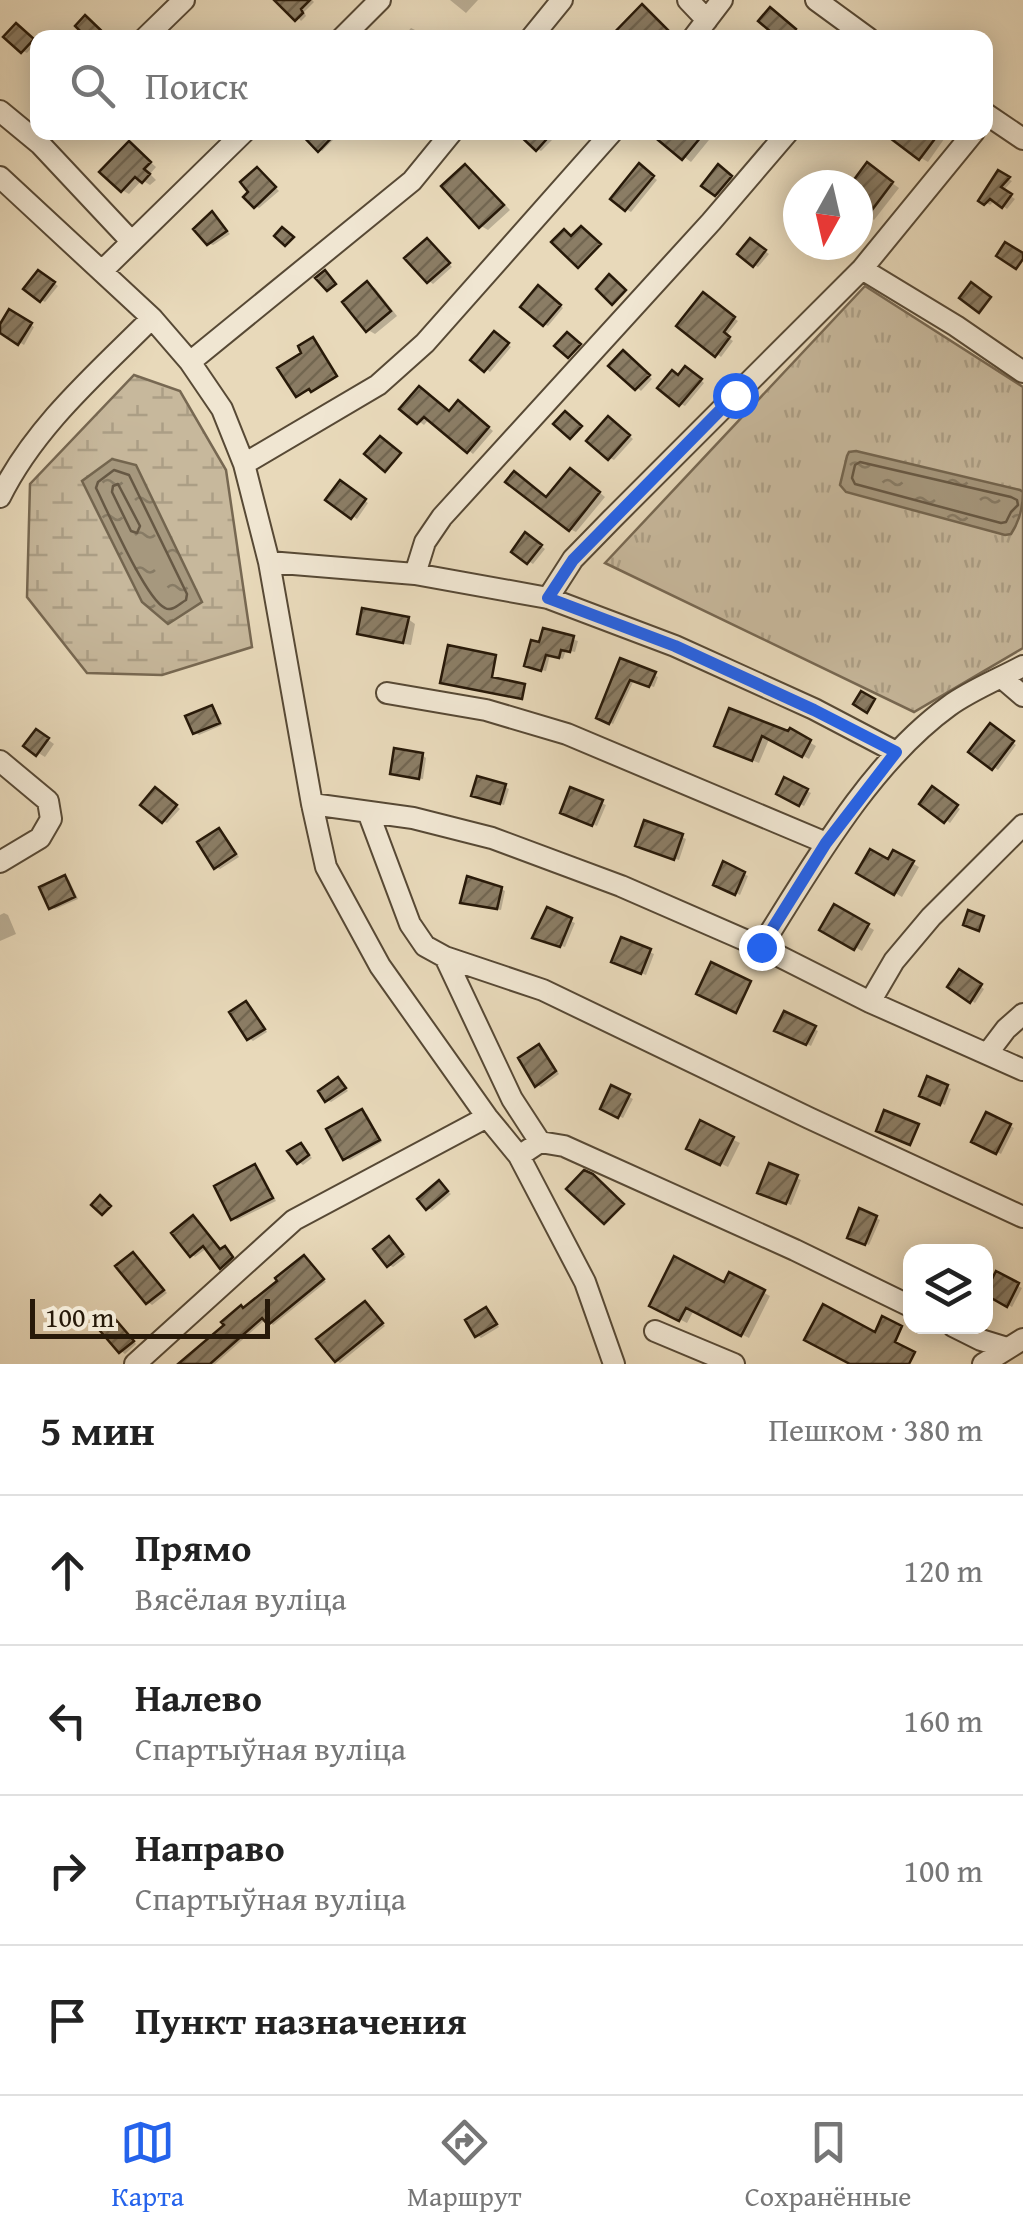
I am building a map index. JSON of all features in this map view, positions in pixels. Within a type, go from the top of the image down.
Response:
[{"type":"street","points":[[153,30],[184,0]]},
{"type":"street","points":[[350,30],[380,0]]},
{"type":"street","points":[[537,30],[562,0]]},
{"type":"street","points":[[688,0],[707,20]]},
{"type":"street","points":[[699,30],[722,0]]},
{"type":"street","points":[[816,0],[857,30]]},
{"type":"street","points":[[0,112],[30,129]]},
{"type":"street","points":[[993,120],[1023,139]]},
{"type":"street","points":[[48,140],[132,241]]},
{"type":"street","points":[[102,270],[236,140]]},
{"type":"street","points":[[190,362],[412,180],[445,140]]},
{"type":"street","points":[[244,464],[378,385],[414,354],[605,140]]},
{"type":"street","points":[[415,574],[425,542],[442,518],[781,140]]},
{"type":"street","points":[[548,598],[573,560],[612,519],[862,270],[968,140]]},
{"type":"street","points":[[0,177],[152,318],[222,408],[244,464],[269,562],[326,867],[380,966],[520,1156],[585,1282],[614,1364]]},
{"type":"street","points":[[862,270],[956,326],[1023,372]]},
{"type":"street","points":[[0,497],[42,430],[152,318]]},
{"type":"street","points":[[269,562],[415,574],[548,598],[675,646],[896,752]]},
{"type":"street","points":[[761,947],[826,843],[896,752],[950,705],[1023,666]]},
{"type":"street","points":[[1002,678],[1023,696]]},
{"type":"street","points":[[386,694],[486,710],[568,734],[826,843]]},
{"type":"street","points":[[0,761],[48,802],[51,819],[40,838],[0,862]]},
{"type":"street","points":[[312,804],[413,818],[492,838],[621,886],[1023,1070]]},
{"type":"street","points":[[368,812],[410,924],[424,946],[445,958],[543,990],[1023,1217]]},
{"type":"street","points":[[870,1002],[894,961],[931,918],[1023,825]]},
{"type":"street","points":[[445,958],[512,1100],[540,1142]]},
{"type":"street","points":[[987,1054],[1023,1014]]},
{"type":"street","points":[[135,1364],[294,1220],[487,1116]]},
{"type":"street","points":[[520,1156],[540,1142],[564,1146],[903,1303]]},
{"type":"street","points":[[656,1330],[734,1364]]},
{"type":"street","points":[[969,1334],[981,1340],[1015,1344]]},
{"type":"street","points":[[983,1364],[1015,1344]]},
{"type":"green space","points":[[865,286],[1023,387],[1023,648],[914,712],[605,563]]},
{"type":"green space","points":[[134,375],[180,391],[226,470],[252,647],[162,675],[87,673],[27,597],[30,484]]},
{"type":"water","points":[[856,451],[1020,490],[1022,503],[1016,524],[1011,534],[1005,535],[846,492],[840,485],[847,456]]},
{"type":"water","points":[[112,459],[136,465],[202,602],[168,624],[142,602],[82,481]]},
{"type":"building","points":[[274,0],[310,0],[295,21]]},
{"type":"building","points":[[642,4],[668,30],[617,30]]},
{"type":"building","points":[[770,7],[796,29],[769,30],[758,21]]},
{"type":"building","points":[[85,15],[101,30],[79,30],[75,26]]},
{"type":"building","points":[[16,23],[30,35],[30,43],[21,53],[3,37]]},
{"type":"building","points":[[307,140],[329,140],[318,152]]},
{"type":"building","points":[[524,140],[546,140],[536,151]]},
{"type":"building","points":[[658,140],[698,140],[682,160]]},
{"type":"building","points":[[893,140],[934,140],[919,160]]},
{"type":"building","points":[[129,141],[151,162],[144,169],[150,174],[142,183],[135,177],[121,192],[99,172]]},
{"type":"building","points":[[867,162],[893,182],[873,209],[873,170],[861,170]]},
{"type":"building","points":[[639,163],[654,176],[625,211],[610,199]]},
{"type":"building","points":[[465,164],[504,205],[479,228],[441,186]]},
{"type":"building","points":[[718,164],[732,176],[715,196],[701,186]]},
{"type":"building","points":[[257,167],[276,187],[254,208],[243,197],[248,192],[240,182]]},
{"type":"building","points":[[998,170],[1010,177],[1001,187],[1012,194],[1002,208],[990,199],[984,205],[978,201]]},
{"type":"building","points":[[212,211],[227,231],[207,245],[193,229]]},
{"type":"building","points":[[581,226],[601,244],[578,268],[551,242],[564,229],[571,236]]},
{"type":"building","points":[[282,227],[294,237],[285,246],[274,236]]},
{"type":"building","points":[[427,238],[450,263],[427,283],[404,258]]},
{"type":"building","points":[[750,238],[766,250],[753,267],[737,254]]},
{"type":"building","points":[[1005,242],[1023,253],[1016,269],[996,256]]},
{"type":"building","points":[[38,270],[55,282],[40,302],[23,289]]},
{"type":"building","points":[[325,270],[336,284],[327,291],[315,278]]},
{"type":"building","points":[[609,274],[626,290],[612,305],[596,289]]},
{"type":"building","points":[[367,281],[391,311],[366,332],[342,302]]},
{"type":"building","points":[[971,282],[991,297],[979,313],[959,298]]},
{"type":"building","points":[[538,285],[561,305],[543,326],[520,307]]},
{"type":"building","points":[[703,292],[735,317],[724,332],[730,337],[715,357],[676,326]]},
{"type":"building","points":[[9,309],[32,323],[18,345],[0,333],[0,324]]},
{"type":"building","points":[[494,331],[509,343],[484,372],[470,360]]},
{"type":"building","points":[[567,332],[581,344],[568,358],[554,346]]},
{"type":"building","points":[[313,337],[337,376],[296,397],[277,368],[301,353],[298,346]]},
{"type":"building","points":[[623,350],[650,375],[635,390],[608,366]]},
{"type":"building","points":[[685,366],[702,379],[679,406],[657,388],[672,370],[678,375]]},
{"type":"building","points":[[419,386],[449,411],[458,400],[489,427],[467,453],[424,417],[417,424],[399,409]]},
{"type":"building","points":[[565,411],[582,426],[570,439],[553,424]]},
{"type":"building","points":[[608,416],[630,435],[608,460],[586,441]]},
{"type":"building","points":[[380,436],[401,453],[385,472],[364,454]]},
{"type":"building","points":[[570,468],[600,492],[569,531],[505,482],[514,471],[546,497]]},
{"type":"building","points":[[340,480],[366,499],[351,519],[325,500]]},
{"type":"building","points":[[525,532],[542,545],[527,564],[511,552]]},
{"type":"building","points":[[362,608],[409,617],[403,643],[357,634]]},
{"type":"building","points":[[543,628],[574,636],[570,652],[561,650],[559,658],[546,655],[541,671],[524,666],[531,640],[539,642]]},
{"type":"building","points":[[448,645],[496,655],[492,677],[525,684],[522,699],[440,683]]},
{"type":"building","points":[[620,658],[656,672],[649,687],[630,680],[609,724],[596,718]]},
{"type":"building","points":[[861,691],[875,699],[867,713],[853,704]]},
{"type":"building","points":[[212,705],[220,723],[193,734],[185,716]]},
{"type":"building","points":[[729,708],[788,731],[790,728],[811,740],[802,757],[762,736],[752,761],[714,746]]},
{"type":"building","points":[[990,723],[1014,741],[992,770],[968,752]]},
{"type":"building","points":[[36,729],[49,738],[36,756],[23,746]]},
{"type":"building","points":[[394,748],[423,753],[419,779],[390,774]]},
{"type":"building","points":[[477,776],[506,784],[500,804],[471,796]]},
{"type":"building","points":[[784,777],[808,789],[799,806],[776,794]]},
{"type":"building","points":[[932,786],[958,805],[944,823],[919,804]]},
{"type":"building","points":[[155,787],[177,805],[162,823],[140,805]]},
{"type":"building","points":[[570,787],[603,800],[592,826],[560,813]]},
{"type":"building","points":[[644,820],[683,834],[674,860],[635,846]]},
{"type":"building","points":[[219,828],[236,854],[214,869],[197,842]]},
{"type":"building","points":[[870,849],[888,859],[893,850],[914,861],[894,895],[856,873]]},
{"type":"building","points":[[723,861],[745,872],[735,895],[713,885]]},
{"type":"building","points":[[65,875],[75,897],[49,909],[39,887]]},
{"type":"building","points":[[467,876],[502,887],[497,909],[460,903]]},
{"type":"building","points":[[834,904],[869,924],[854,950],[819,930]]},
{"type":"building","points":[[547,907],[572,918],[560,947],[532,938]]},
{"type":"building","points":[[968,910],[984,916],[979,931],[963,925]]},
{"type":"building","points":[[621,937],[651,949],[641,974],[611,962]]},
{"type":"building","points":[[711,962],[751,981],[736,1013],[696,994]]},
{"type":"building","points":[[959,969],[982,984],[970,1003],[947,987]]},
{"type":"building","points":[[246,1001],[265,1029],[247,1040],[229,1012]]},
{"type":"building","points":[[784,1011],[816,1026],[806,1045],[774,1031]]},
{"type":"building","points":[[539,1044],[556,1071],[535,1087],[518,1058]]},
{"type":"building","points":[[927,1076],[948,1085],[940,1105],[919,1096]]},
{"type":"building","points":[[338,1077],[346,1088],[325,1102],[318,1091]]},
{"type":"building","points":[[611,1085],[630,1094],[618,1118],[600,1109]]},
{"type":"building","points":[[362,1109],[380,1140],[343,1160],[326,1129]]},
{"type":"building","points":[[884,1110],[919,1124],[910,1145],[876,1131]]},
{"type":"building","points":[[986,1112],[1011,1124],[996,1154],[971,1142]]},
{"type":"building","points":[[700,1120],[734,1137],[720,1165],[686,1149]]},
{"type":"building","points":[[301,1143],[309,1155],[297,1164],[287,1151]]},
{"type":"building","points":[[769,1163],[798,1175],[786,1204],[757,1193]]},
{"type":"building","points":[[255,1164],[273,1198],[231,1220],[214,1186]]},
{"type":"building","points":[[584,1170],[624,1204],[604,1224],[566,1189]]},
{"type":"building","points":[[439,1180],[448,1191],[426,1210],[417,1199]]},
{"type":"building","points":[[100,1195],[111,1206],[102,1215],[91,1205]]},
{"type":"building","points":[[859,1208],[877,1216],[865,1245],[847,1238]]},
{"type":"building","points":[[193,1215],[220,1249],[225,1246],[233,1257],[220,1269],[203,1246],[190,1257],[171,1233]]},
{"type":"building","points":[[389,1236],[403,1254],[387,1267],[373,1249]]},
{"type":"building","points":[[133,1252],[164,1290],[146,1304],[115,1266]]},
{"type":"building","points":[[304,1255],[324,1279],[268,1325],[262,1318],[210,1364],[178,1364],[224,1325],[221,1322],[277,1281],[275,1278]]},
{"type":"building","points":[[674,1256],[724,1282],[729,1272],[765,1290],[741,1336],[686,1308],[679,1321],[649,1306]]},
{"type":"building","points":[[996,1271],[1019,1283],[1007,1307],[993,1299]]},
{"type":"building","points":[[365,1301],[383,1323],[335,1362],[316,1339]]},
{"type":"building","points":[[823,1304],[875,1332],[882,1316],[902,1326],[895,1342],[915,1352],[909,1364],[850,1364],[804,1340]]},
{"type":"building","points":[[486,1307],[497,1324],[475,1337],[465,1320]]},
{"type":"building","points":[[110,1313],[134,1341],[119,1353],[95,1325]]},
{"type":"route","points":[[735,395],[573,560],[548,598],[675,646],[896,752],[826,843],[761,947]]}]
